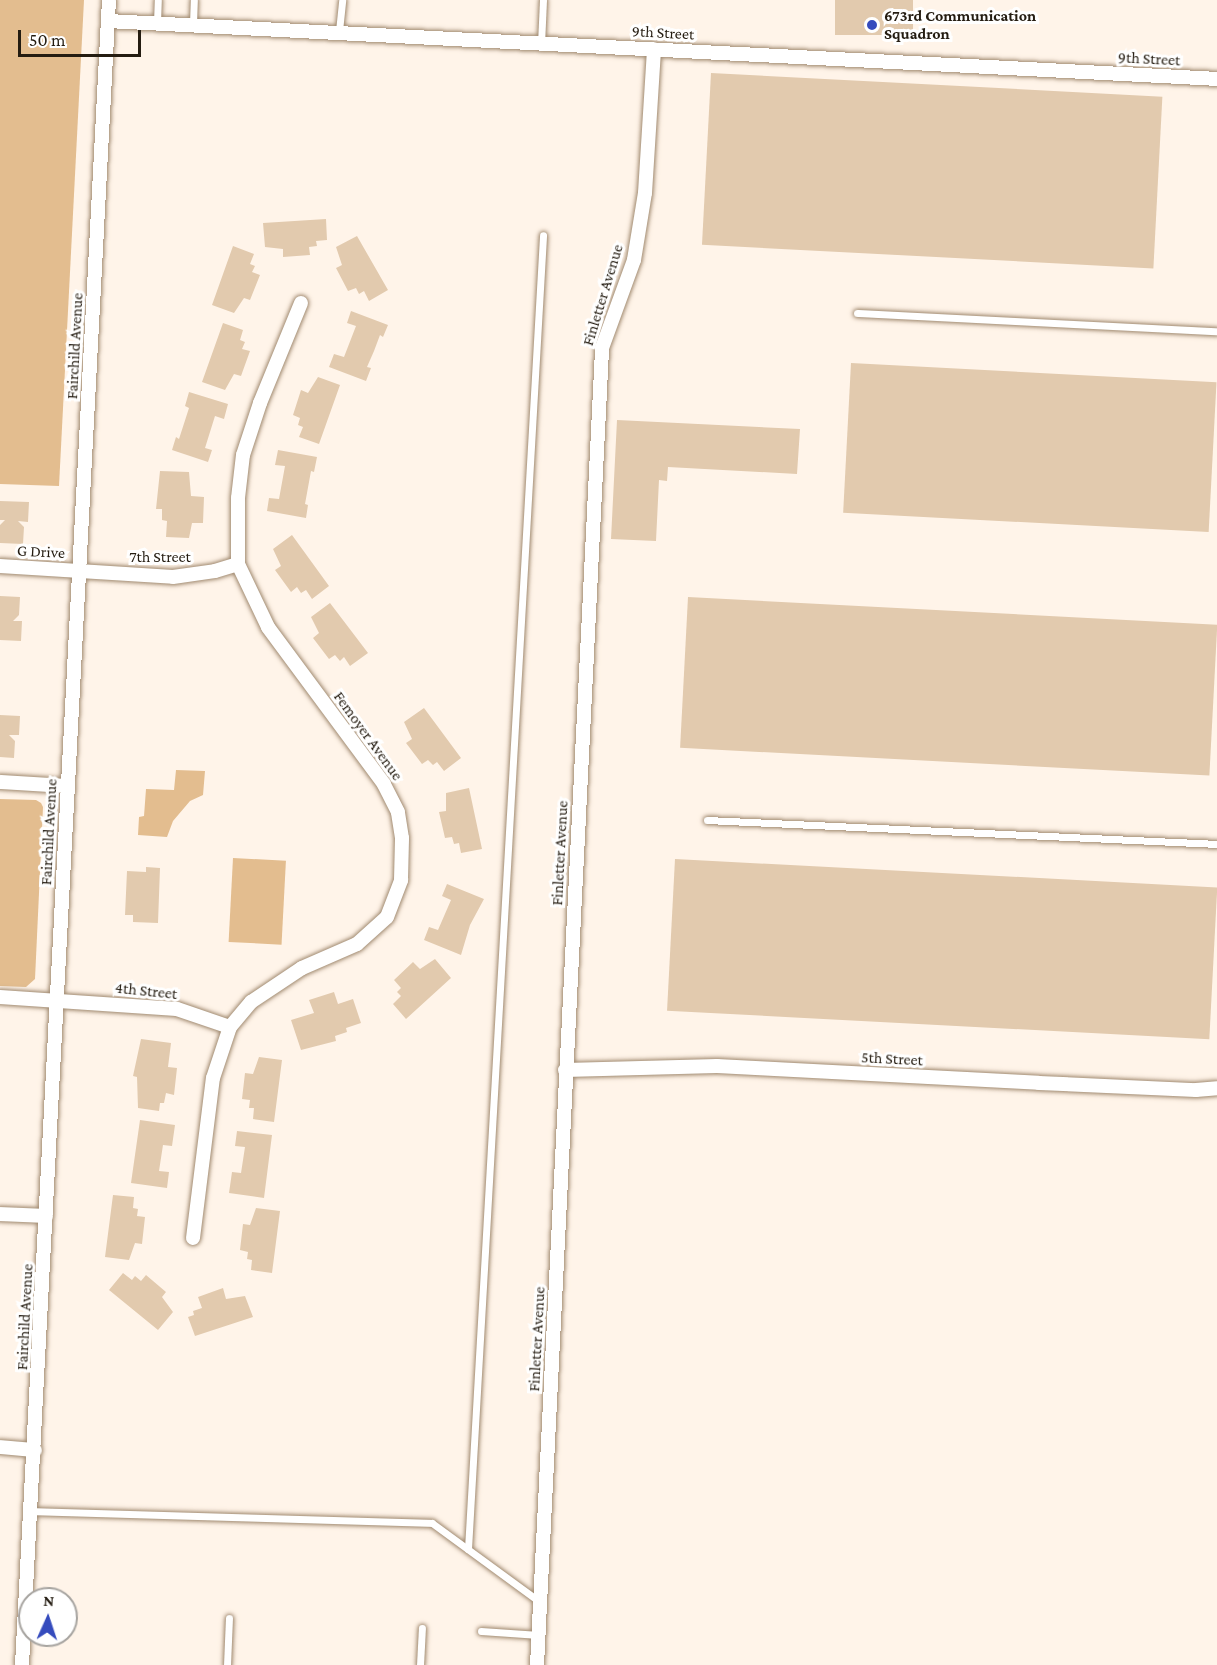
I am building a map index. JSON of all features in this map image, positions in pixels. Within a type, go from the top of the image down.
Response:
[{"type":"street","name":"Fairchild Avenue","points":[[22,1665],[109,0]]},
{"type":"street","name":"9th Street","points":[[108,21],[339,31],[541,44],[1217,79]]},
{"type":"street","name":"Finletter Avenue","points":[[537,1665],[602,348],[634,260],[645,193],[654,49]]},
{"type":"street","name":"Femoyer Avenue","points":[[193,1238],[213,1078],[230,1027],[251,1002],[302,968],[357,944],[387,916],[401,880],[402,838],[398,812],[384,784],[268,627],[238,564],[238,498],[243,455],[260,403],[301,303]]},
{"type":"street","name":"7th Street","points":[[80,571],[173,577],[215,571],[238,564]]},
{"type":"street","name":"G Drive","points":[[0,566],[80,571]]},
{"type":"street","points":[[0,782],[67,786]]},
{"type":"street","name":"4th Street","points":[[0,997],[177,1010],[230,1027]]},
{"type":"street","name":"5th Street","points":[[566,1070],[717,1066],[1196,1090],[1217,1088]]},
{"type":"street","points":[[0,1214],[46,1216]]},
{"type":"street","points":[[0,1447],[35,1450]]},
{"type":"lane","points":[[157,23],[158,0]]},
{"type":"lane","points":[[193,24],[194,0]]},
{"type":"lane","points":[[339,31],[342,0]]},
{"type":"lane","points":[[541,44],[543,0]]},
{"type":"lane","points":[[468,1549],[543,235]]},
{"type":"lane","points":[[857,313],[1217,331]]},
{"type":"lane","points":[[707,820],[1217,844]]},
{"type":"lane","points":[[31,1511],[432,1523],[541,1602]]},
{"type":"lane","points":[[227,1665],[229,1618]]},
{"type":"lane","points":[[420,1665],[422,1628]]},
{"type":"lane","points":[[481,1631],[539,1635]]},
{"type":"shaded area","points":[[0,0],[84,0],[59,486],[0,484]]},
{"type":"shaded area","points":[[176,770],[205,771],[203,795],[190,801],[173,821],[167,837],[138,835],[139,817],[144,816],[146,789],[174,790]]},
{"type":"shaded area","points":[[0,799],[36,800],[43,807],[35,979],[26,987],[0,986]]},
{"type":"shaded area","points":[[233,858],[286,861],[282,945],[229,942]]},
{"type":"building","name":"673rd Communication Squadron","points":[[835,0],[913,0],[913,35],[835,35]]},
{"type":"building","points":[[711,73],[1162,97],[1153,268],[702,245]]},
{"type":"building","points":[[326,219],[327,240],[316,241],[317,246],[309,247],[310,255],[283,257],[283,249],[265,247],[263,223]]},
{"type":"building","points":[[357,236],[388,290],[369,301],[364,291],[359,294],[356,288],[348,291],[336,268],[342,265],[336,247]]},
{"type":"building","points":[[233,246],[254,254],[250,264],[255,266],[252,272],[260,275],[250,300],[244,298],[234,313],[212,305]]},
{"type":"building","points":[[351,311],[388,325],[383,337],[380,335],[367,367],[371,368],[366,381],[329,367],[334,354],[344,357],[356,326],[347,323]]},
{"type":"building","points":[[223,323],[243,330],[240,340],[245,342],[242,349],[250,351],[241,376],[234,374],[225,390],[202,382]]},
{"type":"building","points":[[851,363],[1216,382],[1209,532],[843,513]]},
{"type":"building","points":[[318,377],[340,385],[319,444],[299,437],[303,427],[298,425],[300,418],[293,415],[301,390],[308,393]]},
{"type":"building","points":[[189,392],[228,404],[224,419],[215,416],[205,448],[212,450],[208,462],[172,450],[176,437],[179,439],[189,408],[185,406]]},
{"type":"building","points":[[617,420],[800,429],[797,474],[668,467],[667,481],[659,480],[656,541],[611,539]]},
{"type":"building","points":[[278,450],[317,457],[314,472],[311,471],[305,504],[308,505],[306,518],[267,511],[269,498],[279,499],[285,466],[275,465]]},
{"type":"building","points":[[160,471],[189,472],[191,496],[204,497],[203,523],[192,523],[189,538],[166,537],[167,521],[162,520],[162,509],[156,509]]},
{"type":"building","points":[[0,501],[29,502],[28,522],[18,521],[24,527],[23,544],[0,543],[0,525],[5,520],[0,520]]},
{"type":"building","points":[[292,535],[329,586],[312,599],[306,590],[301,593],[297,587],[291,592],[275,570],[281,566],[273,549]]},
{"type":"building","points":[[0,596],[20,597],[19,615],[13,621],[22,621],[21,641],[0,640]]},
{"type":"building","points":[[688,597],[1217,625],[1209,776],[680,748]]},
{"type":"building","points":[[330,603],[368,653],[350,666],[344,657],[340,661],[335,655],[329,659],[313,638],[319,633],[311,617]]},
{"type":"building","points":[[424,708],[461,758],[444,771],[437,762],[433,765],[428,760],[422,764],[406,743],[412,739],[404,722]]},
{"type":"building","points":[[0,715],[20,716],[19,735],[9,735],[15,741],[14,758],[0,757]]},
{"type":"building","points":[[469,788],[482,849],[461,853],[459,843],[454,844],[452,837],[445,838],[439,812],[446,811],[446,793]]},
{"type":"building","points":[[675,859],[1217,887],[1209,1039],[667,1011]]},
{"type":"building","points":[[146,867],[160,868],[158,923],[133,922],[133,915],[125,915],[127,871],[146,872]]},
{"type":"building","points":[[447,884],[484,899],[470,925],[461,955],[424,940],[429,927],[438,930],[451,900],[442,896]]},
{"type":"building","points":[[435,959],[451,978],[406,1019],[393,1004],[401,996],[397,992],[401,988],[394,980],[413,962],[420,969]]},
{"type":"building","points":[[334,992],[338,1004],[353,999],[361,1023],[346,1028],[347,1032],[335,1036],[336,1041],[301,1050],[291,1020],[314,1013],[309,1000]]},
{"type":"building","points":[[141,1039],[171,1043],[168,1067],[177,1068],[174,1095],[166,1093],[164,1103],[160,1103],[159,1111],[138,1108],[137,1077],[133,1076]]},
{"type":"building","points":[[259,1057],[282,1060],[274,1122],[253,1119],[254,1108],[249,1108],[250,1100],[242,1099],[245,1073],[253,1074]]},
{"type":"building","points":[[140,1120],[175,1125],[172,1146],[163,1145],[159,1171],[169,1172],[167,1188],[131,1183]]},
{"type":"building","points":[[237,1131],[272,1135],[264,1198],[229,1193],[232,1172],[241,1173],[245,1147],[235,1146]]},
{"type":"building","points":[[113,1195],[134,1197],[133,1208],[138,1209],[137,1216],[145,1217],[142,1244],[135,1243],[129,1260],[105,1257]]},
{"type":"building","points":[[256,1208],[280,1211],[272,1273],[251,1270],[252,1260],[247,1259],[248,1252],[240,1250],[243,1224],[250,1225]]},
{"type":"building","points":[[123,1273],[132,1280],[135,1276],[141,1281],[146,1275],[166,1292],[162,1297],[173,1312],[158,1330],[109,1290]]},
{"type":"building","points":[[223,1288],[226,1299],[245,1296],[253,1317],[195,1336],[188,1317],[194,1315],[193,1311],[202,1308],[198,1297]]},
{"type":"place","name":"673rd Communication Squadron","points":[[872,25]]}]
